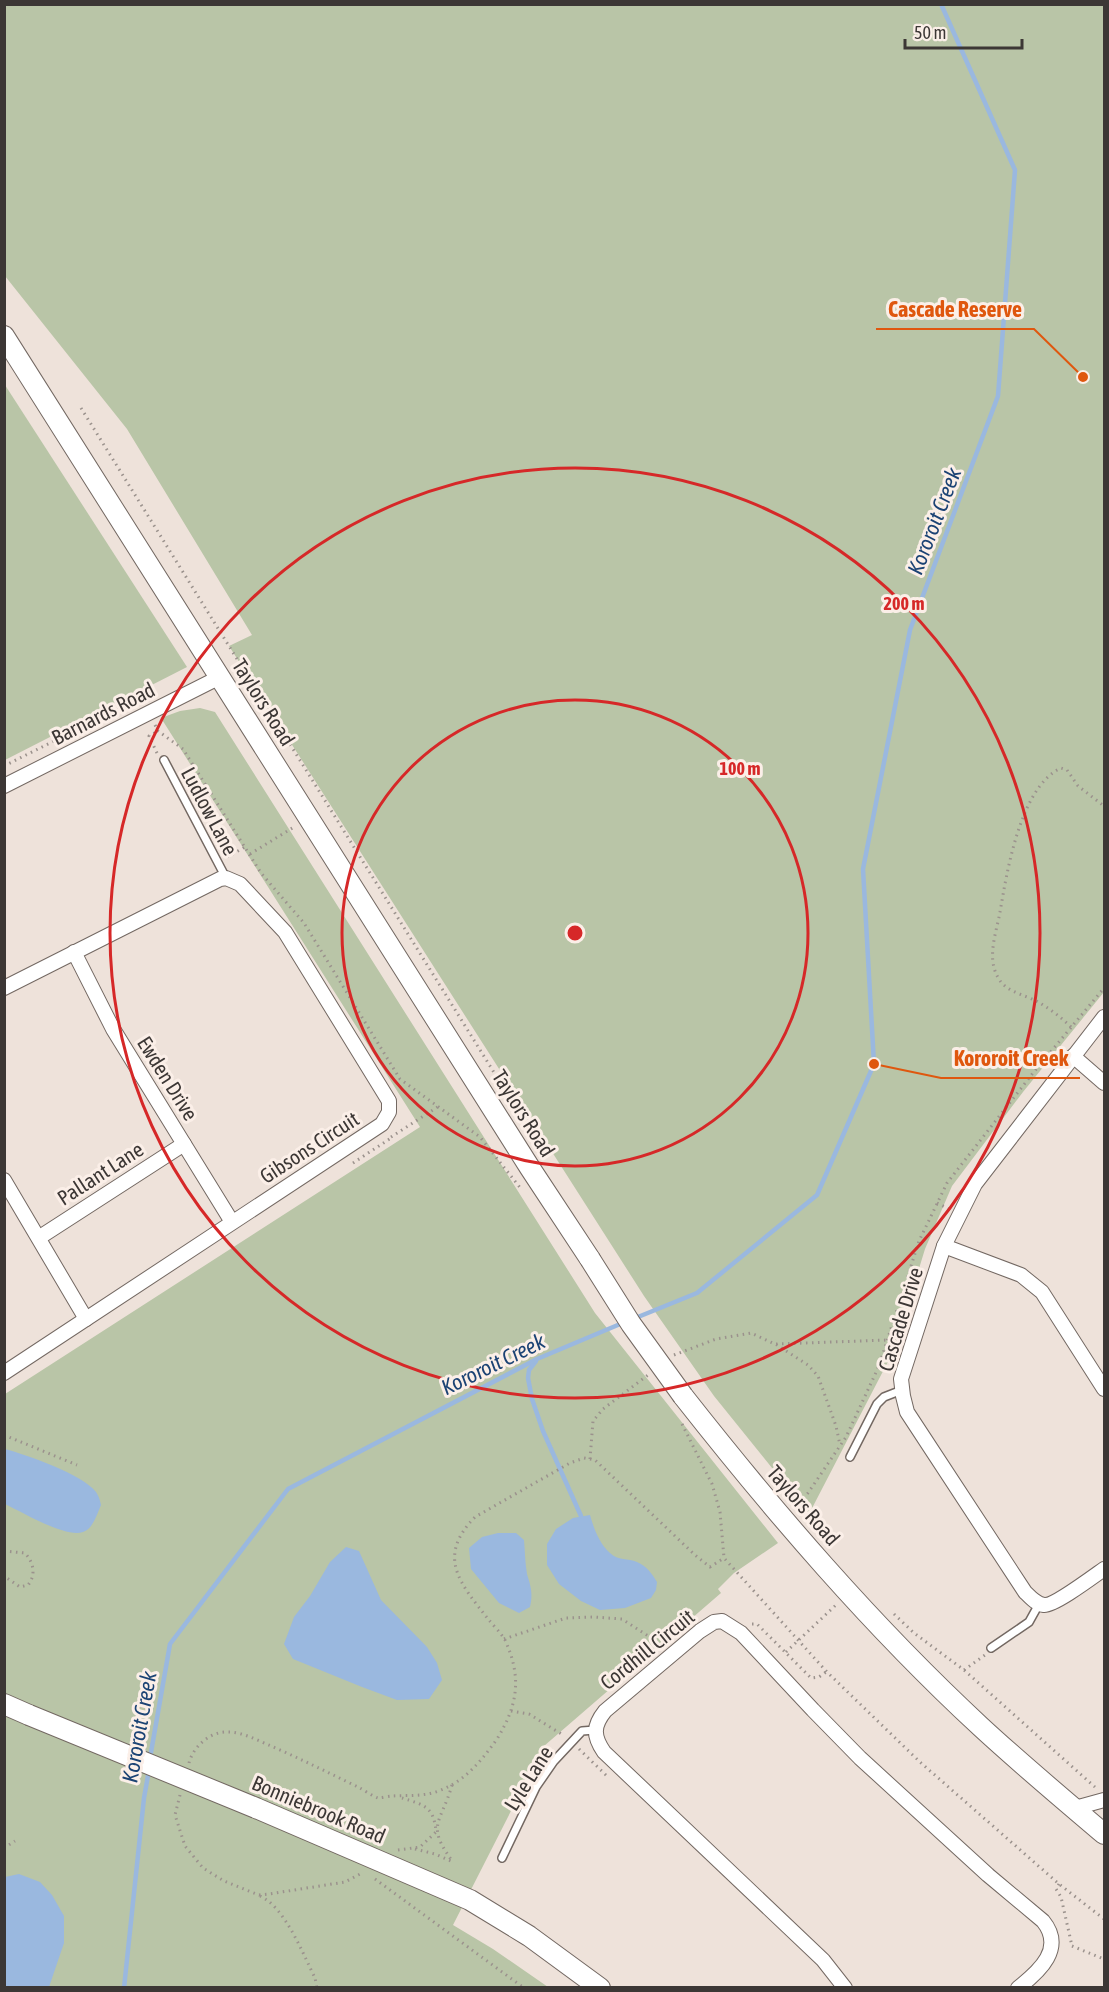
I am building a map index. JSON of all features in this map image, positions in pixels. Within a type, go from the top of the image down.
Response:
[{"type":"street","name":"Taylors Road","points":[[4,336],[590,1259],[680,1405],[848,1593],[904,1651],[981,1727],[1104,1834]]},
{"type":"street","name":"Barnards Road","points":[[4,786],[220,677]]},
{"type":"street","points":[[4,988],[226,878]]},
{"type":"street","name":"Gibsons Circuit","points":[[4,1373],[382,1124],[389,1112],[389,1101],[285,932],[240,884],[226,878]]},
{"type":"street","name":"Ewden Drive","points":[[74,952],[113,1029],[232,1222]]},
{"type":"street","name":"Cascade Drive","points":[[1039,1604],[1025,1592],[907,1412],[901,1379],[944,1246],[975,1184],[1104,1017]]},
{"type":"street","points":[[1073,1056],[1104,1083]]},
{"type":"street","name":"Pallant Lane","points":[[40,1238],[184,1144]]},
{"type":"street","points":[[4,1180],[86,1319]]},
{"type":"street","points":[[944,1246],[1021,1275],[1042,1292],[1104,1389]]},
{"type":"street","points":[[1039,1604],[1053,1603],[1104,1569]]},
{"type":"street","name":"Cordhill Circuit","points":[[595,1730],[597,1720],[605,1711],[700,1631],[714,1622],[722,1621],[741,1633],[860,1758],[1043,1922],[1050,1929],[1053,1940]]},
{"type":"street","name":"Bonniebrook Road","points":[[4,1704],[256,1808],[470,1900],[529,1936],[600,1988]]},
{"type":"street","points":[[595,1730],[596,1740],[603,1752],[823,1960],[845,1988]]},
{"type":"street","points":[[1075,1809],[1101,1795]]},
{"type":"street","points":[[1018,1988],[1032,1977],[1048,1957],[1053,1940]]},
{"type":"lane","name":"Ludlow Lane","points":[[164,760],[226,878]]},
{"type":"lane","points":[[850,1457],[877,1404],[884,1397],[902,1390]]},
{"type":"lane","points":[[991,1648],[1029,1622],[1039,1604]]},
{"type":"lane","name":"Lyle Lane","points":[[502,1858],[536,1787],[554,1761],[582,1731],[595,1730]]},
{"type":"path","points":[[81,408],[542,1148],[546,1165]]},
{"type":"path","points":[[158,731],[149,736],[160,758],[164,760]]},
{"type":"path","points":[[1071,1028],[1049,1009],[1000,982],[995,972],[992,954],[1009,860],[1029,807],[1044,782],[1054,771],[1060,768],[1067,770],[1078,786],[1104,806]]},
{"type":"path","points":[[250,854],[308,818]]},
{"type":"path","points":[[218,862],[245,847]]},
{"type":"path","points":[[382,1124],[391,1138],[439,1106]]},
{"type":"path","points":[[666,1362],[691,1347],[716,1339],[751,1333],[775,1344],[808,1365],[818,1376],[837,1426],[840,1445]]},
{"type":"path","points":[[775,1344],[888,1340]]},
{"type":"path","points":[[590,1459],[593,1421],[603,1410],[657,1368]]},
{"type":"path","points":[[680,1405],[712,1484],[720,1512],[724,1558],[827,1672],[920,1762],[1059,1884],[1104,1919]]},
{"type":"path","points":[[4,1435],[77,1465]]},
{"type":"path","points":[[186,1773],[192,1752],[208,1737],[228,1731],[252,1738],[300,1759],[378,1798],[422,1795],[441,1790],[476,1767],[504,1728],[517,1692],[516,1674],[504,1639],[456,1575],[456,1545],[464,1529],[476,1517],[570,1463],[584,1458],[595,1460],[694,1555],[710,1567],[724,1558]]},
{"type":"path","points":[[4,1551],[25,1553],[32,1564],[34,1573],[28,1585],[20,1587],[4,1576]]},
{"type":"path","points":[[786,1653],[848,1593]]},
{"type":"path","points":[[890,1610],[914,1633],[964,1670],[1101,1795]]},
{"type":"path","points":[[504,1639],[566,1618],[622,1619],[674,1653]]},
{"type":"path","points":[[741,1633],[752,1624],[757,1624],[811,1678],[819,1677],[827,1672]]},
{"type":"path","points":[[964,1670],[988,1653],[991,1648]]},
{"type":"path","points":[[392,1850],[420,1847],[436,1832],[452,1784]]},
{"type":"path","points":[[181,1794],[175,1815],[185,1846],[203,1868],[225,1881],[268,1899],[285,1921],[315,1978],[317,1988]]},
{"type":"path","points":[[395,1796],[427,1807],[435,1817],[440,1845],[453,1862],[435,1854],[412,1849]]},
{"type":"path","points":[[4,1848],[15,1841]]},
{"type":"path","points":[[259,1895],[345,1881],[362,1873]]},
{"type":"path","points":[[371,1876],[524,1988]]},
{"type":"path","points":[[1059,1884],[1056,1889],[1061,1897],[1072,1946]]},
{"type":"path","points":[[1053,1940],[1104,1959]]},
{"type":"green space","points":[[4,5],[1104,5],[1104,992],[1023,1092],[952,1186],[925,1249],[894,1350],[809,1514],[714,1396],[644,1296],[229,646],[252,635],[127,429],[5,276]]},
{"type":"green space","points":[[5,385],[187,667],[4,760]]},
{"type":"green space","points":[[200,708],[215,712],[595,1313],[778,1543],[734,1573],[718,1589],[721,1593],[544,1746],[453,1925],[548,1987],[5,1988],[5,1394],[420,1127],[161,718],[180,711]]},
{"type":"water","points":[[5,1449],[54,1466],[89,1485],[97,1494],[101,1505],[89,1528],[75,1533],[55,1528],[5,1504]]},
{"type":"water","points":[[590,1515],[597,1536],[610,1553],[641,1564],[651,1573],[657,1582],[656,1590],[651,1598],[625,1608],[600,1610],[581,1601],[559,1584],[547,1565],[547,1544],[556,1529],[573,1518]]},
{"type":"water","points":[[498,1533],[516,1533],[524,1540],[531,1598],[530,1607],[519,1613],[499,1603],[471,1569],[469,1548],[482,1537]]},
{"type":"water","points":[[346,1547],[359,1551],[381,1600],[427,1647],[437,1663],[442,1680],[429,1699],[397,1700],[362,1687],[293,1659],[284,1644],[294,1617],[310,1596],[330,1562]]},
{"type":"water","points":[[19,1874],[40,1882],[52,1895],[64,1916],[64,1943],[49,1987],[5,1987],[5,1877]]},
{"type":"waterway","name":"Kororoit Creek","points":[[633,1319],[697,1293],[817,1195],[874,1064],[863,869],[910,630],[998,396],[1015,170],[941,4]]},
{"type":"waterway","name":"Kororoit Creek","points":[[150,1758],[170,1644],[288,1489],[537,1359],[625,1322]]},
{"type":"waterway","points":[[536,1361],[529,1370],[528,1378],[532,1399],[543,1431],[581,1516]]},
{"type":"waterway","name":"Kororoit Creek","points":[[124,1988],[149,1770]]},
{"type":"place","name":"Cascade Reserve","points":[[1083,377]]},
{"type":"place","name":"Kororoit Creek","points":[[874,1064]]}]
